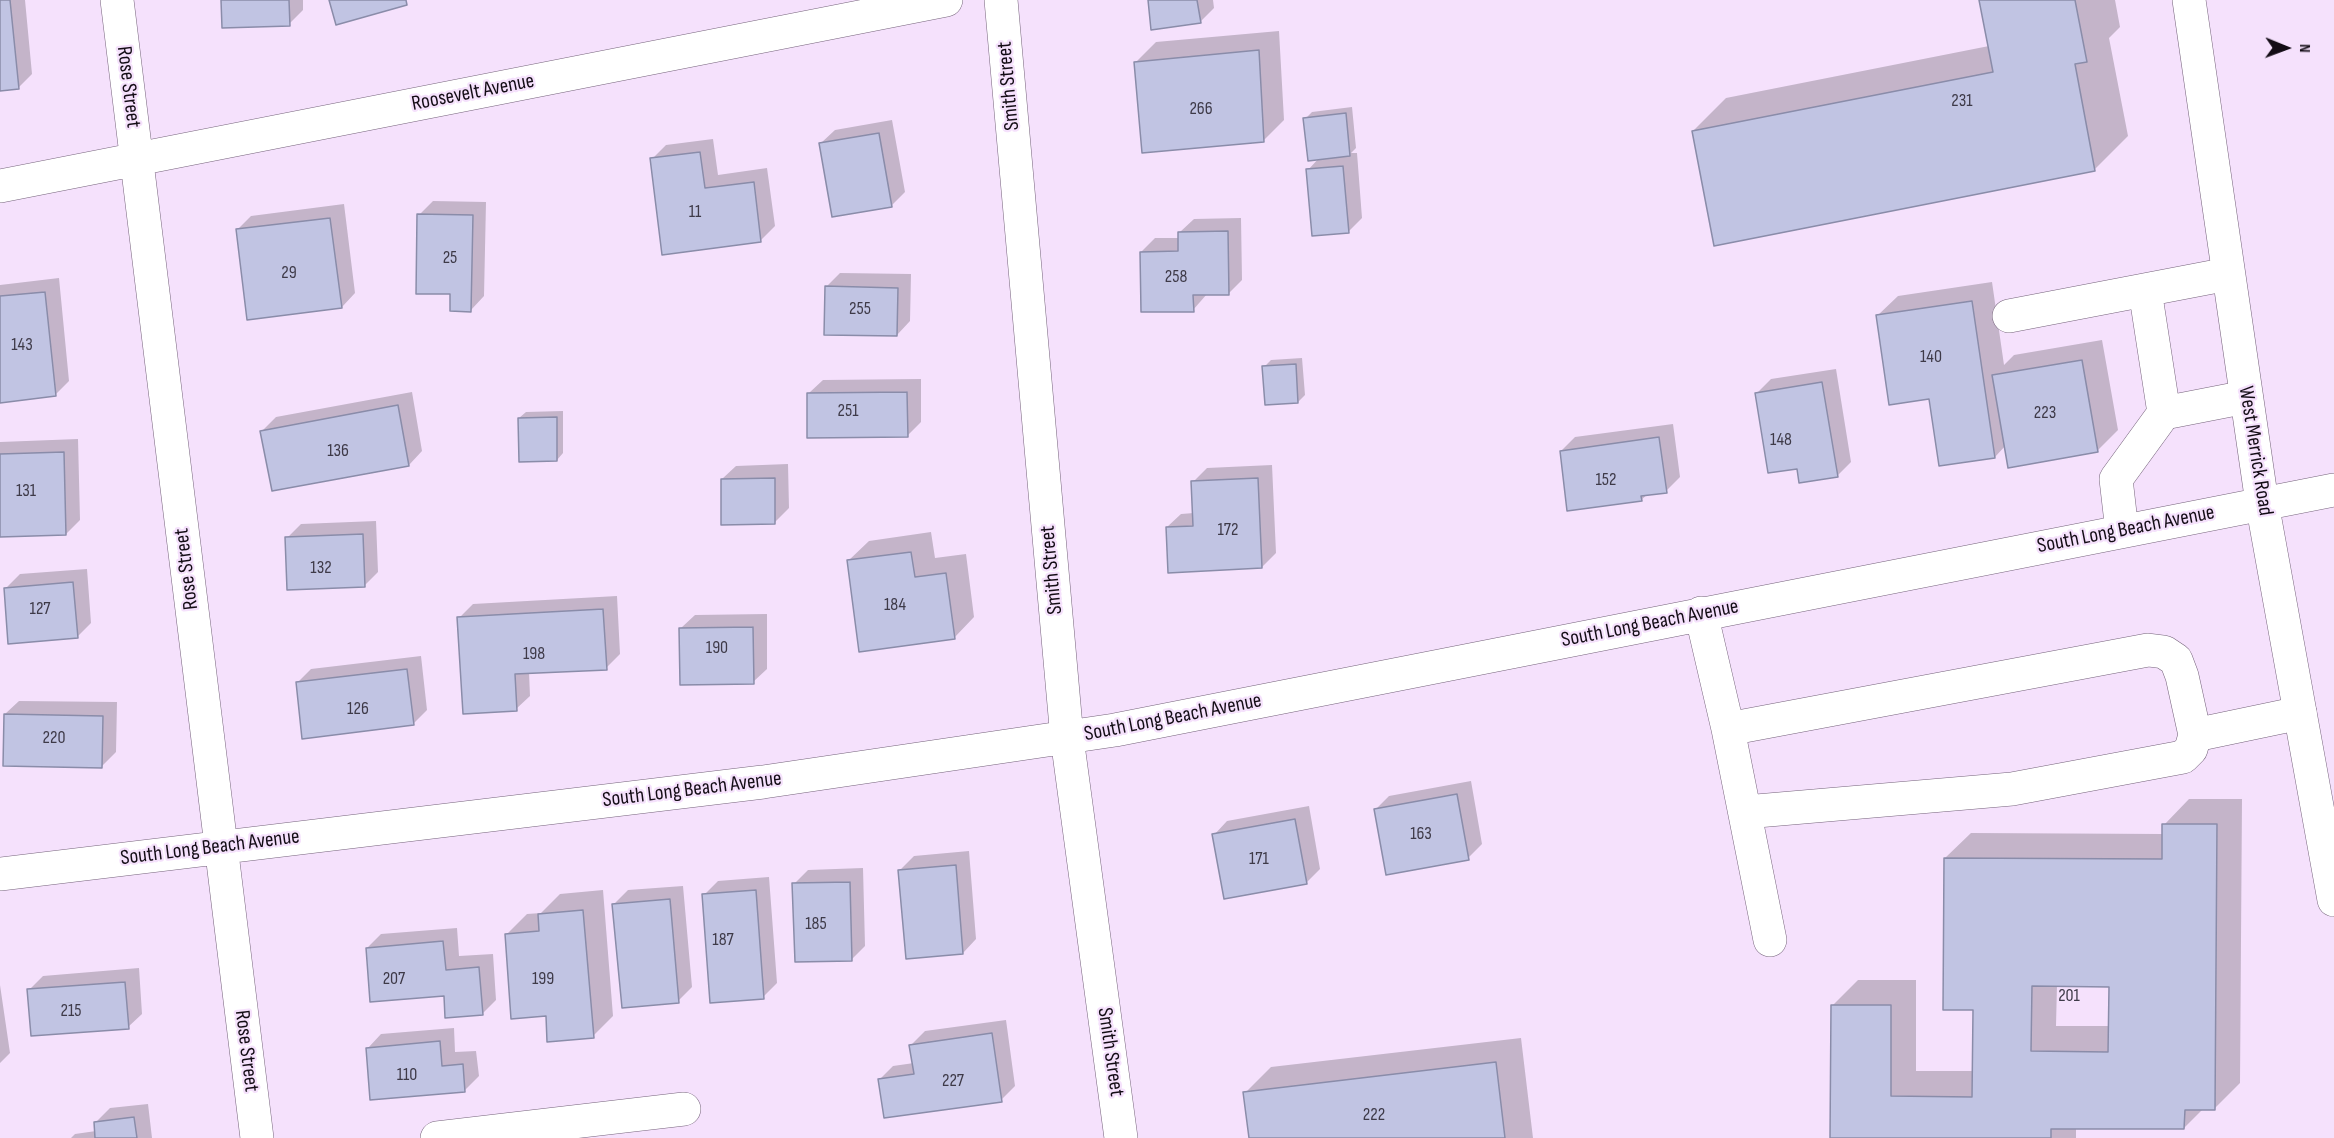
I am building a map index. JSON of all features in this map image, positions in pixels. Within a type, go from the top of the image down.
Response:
[{"type":"street","name":"Rose Street","points":[[117,0],[257,1138]]},
{"type":"street","name":"Roosevelt Avenue","points":[[0,186],[945,0]]},
{"type":"street","name":"Smith Street","points":[[1001,0],[1067,738],[1122,1138]]},
{"type":"street","name":"West Merrick Road","points":[[2189,0],[2262,503],[2334,900]]},
{"type":"street","points":[[2009,316],[2228,274]]},
{"type":"street","points":[[2145,290],[2164,413]]},
{"type":"street","points":[[2121,531],[2116,478],[2164,413],[2247,396]]},
{"type":"street","name":"South Long Beach Avenue","points":[[0,874],[763,782],[1067,738],[2334,490]]},
{"type":"street","points":[[1701,613],[1728,729],[1770,940]]},
{"type":"street","points":[[1728,729],[2148,650],[2164,652],[2176,660],[2182,676],[2195,735],[2191,749],[2183,757],[2012,789],[1745,812]]},
{"type":"street","points":[[2195,735],[2300,713]]},
{"type":"street","points":[[437,1138],[684,1110]]},
{"type":"building","points":[[0,0],[10,0],[19,89],[0,91]]},
{"type":"building","points":[[221,0],[289,0],[290,26],[222,28]]},
{"type":"building","points":[[329,0],[406,0],[407,5],[336,25]]},
{"type":"building","points":[[1148,0],[1197,0],[1201,23],[1151,30]]},
{"type":"building","points":[[1979,0],[2075,0],[2087,62],[2075,64],[2095,171],[1714,246],[1692,131],[1993,72]]},
{"type":"building","points":[[1259,50],[1264,142],[1142,153],[1134,62]]},
{"type":"building","points":[[1346,113],[1350,156],[1308,161],[1303,118]]},
{"type":"building","points":[[879,133],[892,207],[832,217],[819,143]]},
{"type":"building","points":[[700,152],[705,188],[754,182],[761,242],[662,255],[650,158]]},
{"type":"building","points":[[1343,166],[1349,233],[1312,236],[1306,169]]},
{"type":"building","points":[[417,214],[473,215],[471,312],[450,311],[450,294],[416,294]]},
{"type":"building","points":[[330,218],[342,308],[247,320],[236,229]]},
{"type":"building","points":[[1228,231],[1229,295],[1193,295],[1194,312],[1141,312],[1140,252],[1178,251],[1178,232]]},
{"type":"building","points":[[825,286],[898,288],[897,336],[824,335]]},
{"type":"building","points":[[45,292],[56,396],[0,403],[0,296]]},
{"type":"building","points":[[1972,301],[1995,458],[1939,466],[1929,399],[1889,405],[1876,315]]},
{"type":"building","points":[[2082,360],[2098,452],[2008,468],[1992,375]]},
{"type":"building","points":[[1296,364],[1298,403],[1265,405],[1262,366]]},
{"type":"building","points":[[1822,382],[1838,477],[1799,483],[1797,469],[1768,473],[1755,393]]},
{"type":"building","points":[[907,392],[908,437],[807,438],[807,393]]},
{"type":"building","points":[[398,405],[409,466],[272,491],[260,431]]},
{"type":"building","points":[[557,417],[557,461],[519,462],[518,418]]},
{"type":"building","points":[[1659,437],[1667,493],[1641,496],[1642,501],[1567,511],[1560,451]]},
{"type":"building","points":[[64,452],[66,535],[0,537],[0,454]]},
{"type":"building","points":[[775,478],[775,524],[721,525],[721,479]]},
{"type":"building","points":[[1258,478],[1262,568],[1168,573],[1166,527],[1193,526],[1191,481]]},
{"type":"building","points":[[363,534],[365,587],[287,590],[285,537]]},
{"type":"building","points":[[911,552],[915,577],[946,573],[955,639],[859,652],[847,560]]},
{"type":"building","points":[[73,582],[78,638],[8,644],[4,588]]},
{"type":"building","points":[[603,609],[607,670],[515,674],[517,711],[463,714],[457,617]]},
{"type":"building","points":[[753,627],[754,684],[680,685],[679,628]]},
{"type":"building","points":[[407,669],[414,725],[302,739],[296,682]]},
{"type":"building","points":[[4,714],[103,716],[102,768],[3,766]]},
{"type":"building","points":[[1457,794],[1469,860],[1386,875],[1374,809]]},
{"type":"building","points":[[1295,819],[1307,884],[1224,899],[1212,834]]},
{"type":"building","points":[[2162,824],[2217,824],[2215,1110],[2185,1110],[2184,1129],[2051,1129],[2051,1138],[1830,1138],[1831,1005],[1891,1005],[1891,1096],[1972,1097],[1973,1010],[1943,1010],[1944,858],[2162,859]],"holes":[[[2032,986],[2109,987],[2108,1052],[2031,1051]]]},
{"type":"building","points":[[956,865],[963,954],[906,959],[898,870]]},
{"type":"building","points":[[850,882],[852,961],[795,962],[792,883]]},
{"type":"building","points":[[756,890],[764,999],[710,1003],[702,894]]},
{"type":"building","points":[[670,899],[679,1003],[622,1008],[612,904]]},
{"type":"building","points":[[583,910],[594,1038],[547,1042],[546,1016],[511,1019],[505,934],[539,931],[538,914]]},
{"type":"building","points":[[443,941],[446,970],[479,967],[483,1015],[445,1018],[444,996],[370,1002],[366,948]]},
{"type":"building","points":[[125,982],[129,1029],[31,1036],[27,989]]},
{"type":"building","points":[[992,1033],[1002,1102],[884,1118],[878,1079],[914,1074],[909,1045]]},
{"type":"building","points":[[440,1041],[442,1066],[463,1064],[465,1092],[370,1100],[366,1048]]},
{"type":"building","points":[[1496,1062],[1505,1138],[1249,1138],[1243,1092]]},
{"type":"building","points":[[134,1117],[137,1138],[95,1138],[94,1122]]}]
